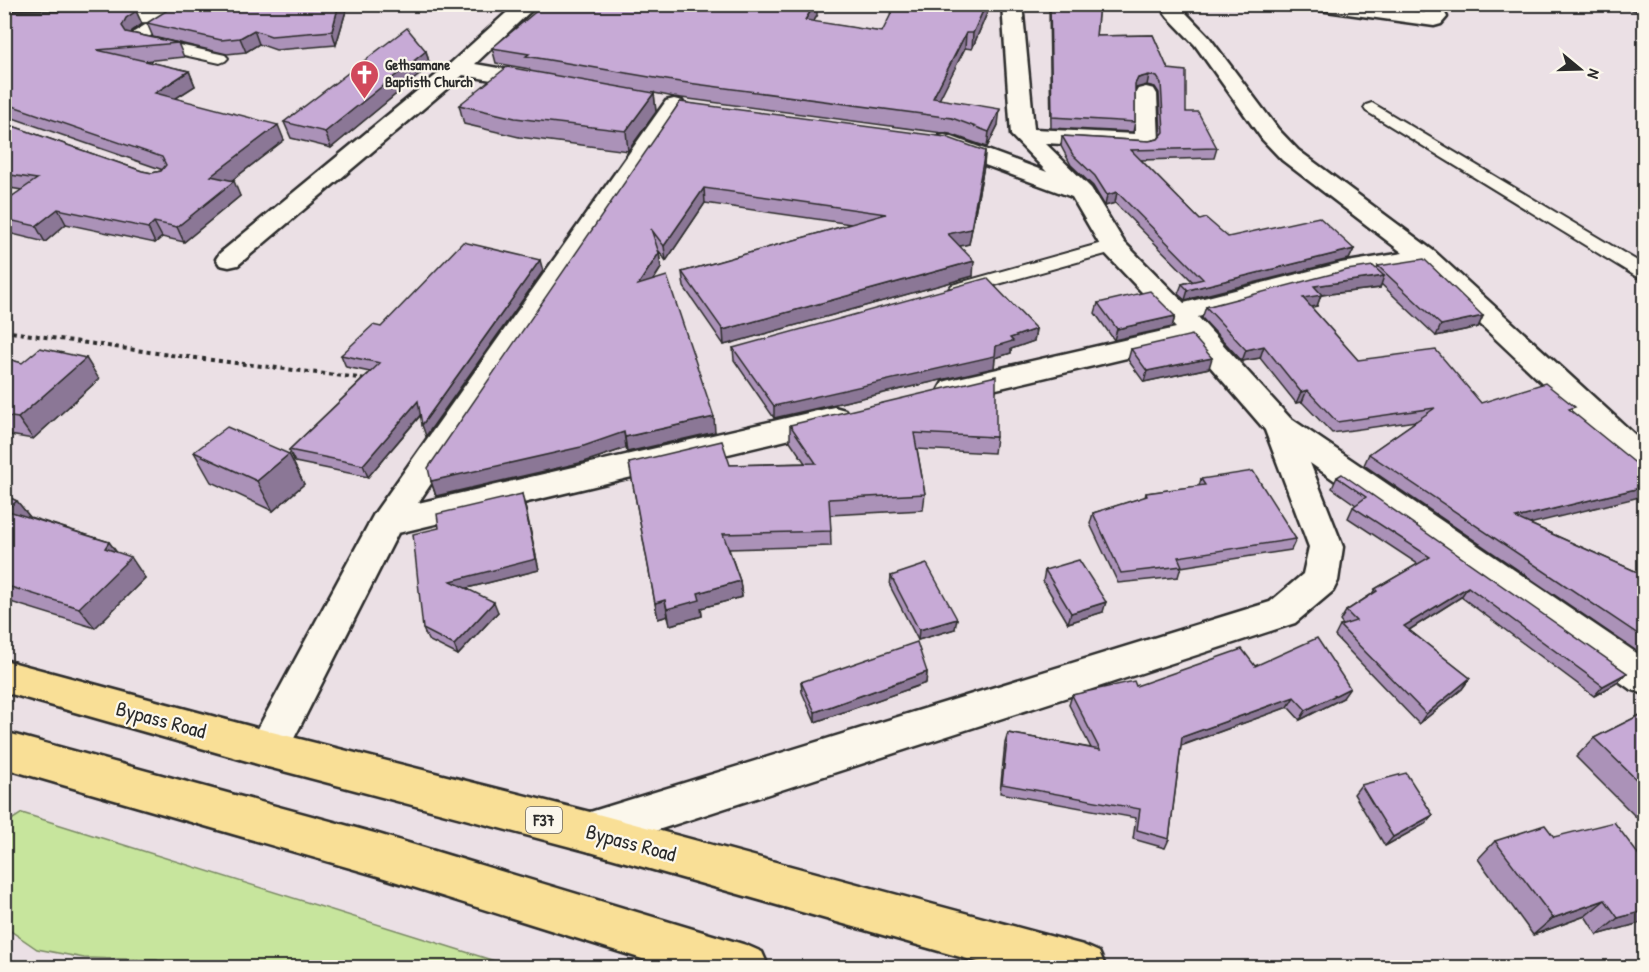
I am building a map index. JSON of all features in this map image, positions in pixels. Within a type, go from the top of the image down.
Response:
[{"type":"highway","name":"Bypass Road","points":[[4,676],[268,749],[590,832],[1083,968]]},
{"type":"highway","points":[[4,750],[378,855],[746,968]]},
{"type":"street","points":[[9,26],[49,10],[166,16],[194,4]]},
{"type":"street","points":[[229,260],[459,68],[528,4]]},
{"type":"street","points":[[1175,4],[1175,13],[1202,40],[1270,134],[1290,155],[1426,258],[1644,461]]},
{"type":"street","points":[[1319,4],[1434,20],[1437,17],[1430,4]]},
{"type":"street","points":[[1005,6],[1023,135],[1082,193],[1113,246],[1188,322],[1279,426],[1644,678]]},
{"type":"street","points":[[459,68],[561,86]]},
{"type":"street","points":[[1023,135],[1147,142],[1146,94]]},
{"type":"street","points":[[268,749],[386,523],[674,105]]},
{"type":"street","points":[[927,140],[950,143],[1082,193]]},
{"type":"street","points":[[931,394],[1188,322],[1341,271],[1426,258]]},
{"type":"street","points":[[386,523],[861,411]]},
{"type":"street","points":[[590,832],[1282,613],[1320,581],[1326,547],[1279,426]]},
{"type":"lane","points":[[166,16],[166,20],[139,35],[139,40],[220,57]]},
{"type":"lane","points":[[1372,108],[1644,273]]},
{"type":"lane","points":[[941,294],[1113,246]]},
{"type":"path","points":[[4,331],[164,354],[378,380]]},
{"type":"green space","points":[[22,813],[514,967],[168,968],[157,960],[84,958],[37,949],[5,927],[5,824]]},
{"type":"building","points":[[176,4],[339,4],[332,31],[271,36],[254,30],[240,38],[221,40],[147,23]]},
{"type":"building","points":[[545,4],[815,4],[805,20],[882,32],[896,4],[986,4],[973,33],[966,33],[933,98],[1000,109],[989,132],[952,118],[673,81],[492,48]]},
{"type":"building","points":[[1050,4],[1099,4],[1096,36],[1153,35],[1168,69],[1186,71],[1186,112],[1198,112],[1217,148],[1131,150],[1200,220],[1206,218],[1228,237],[1319,217],[1354,249],[1188,290],[1182,284],[1203,279],[1117,192],[1107,195],[1095,176],[1073,155],[1062,136],[1149,141],[1158,139],[1164,132],[1161,83],[1157,77],[1149,75],[1138,78],[1135,84],[1135,122],[1052,117]]},
{"type":"building","points":[[136,11],[126,18],[122,26],[126,32],[178,43],[97,50],[189,71],[155,93],[278,125],[211,176],[234,181],[177,227],[154,222],[148,228],[58,209],[36,226],[4,219],[4,202],[37,179],[4,174],[4,123],[142,171],[152,173],[161,171],[166,165],[162,157],[4,103],[4,12]]},
{"type":"building","points":[[407,28],[426,51],[325,132],[284,122]]},
{"type":"building","points":[[507,67],[654,93],[626,131],[515,118],[459,105]]},
{"type":"building","points":[[680,102],[946,137],[985,151],[971,229],[948,234],[974,261],[723,330],[682,272],[886,214],[704,188],[664,246],[651,229],[659,253],[638,285],[667,276],[714,417],[625,437],[624,432],[581,447],[431,481],[428,468]]},
{"type":"building","points":[[463,242],[540,260],[422,425],[418,401],[363,465],[289,450],[380,363],[341,355],[373,325],[381,327]]},
{"type":"building","points":[[1424,259],[1483,316],[1441,325],[1378,266]]},
{"type":"building","points":[[1373,266],[1384,276],[1314,286],[1322,295],[1303,298],[1358,360],[1436,350],[1481,403],[1545,383],[1575,407],[1569,409],[1644,470],[1644,487],[1516,518],[1644,575],[1644,638],[1369,454],[1435,408],[1337,422],[1307,390],[1301,392],[1264,346],[1246,350],[1206,307],[1347,270]]},
{"type":"building","points":[[987,278],[1036,329],[1010,338],[1013,341],[996,346],[995,356],[774,406],[733,348]]},
{"type":"building","points":[[1150,291],[1175,316],[1117,329],[1098,303]]},
{"type":"building","points":[[1192,335],[1212,358],[1147,371],[1131,349]]},
{"type":"building","points":[[40,348],[86,358],[18,418],[4,416],[4,358],[22,363]]},
{"type":"building","points":[[996,376],[996,437],[914,433],[925,494],[829,499],[831,531],[723,534],[740,581],[698,593],[700,600],[667,609],[665,600],[655,603],[629,463],[722,441],[730,465],[816,463],[790,425]]},
{"type":"building","points":[[227,427],[289,454],[257,481],[194,452]]},
{"type":"building","points":[[1253,471],[1296,539],[1178,557],[1182,566],[1121,573],[1093,513],[1147,496],[1146,493],[1205,485],[1201,479]]},
{"type":"building","points":[[1342,474],[1627,673],[1603,686],[1468,587],[1404,626],[1470,678],[1426,714],[1340,626],[1356,621],[1346,611],[1377,591],[1375,589],[1430,557],[1353,507],[1366,497],[1337,477]]},
{"type":"building","points":[[522,494],[536,559],[451,581],[494,602],[454,645],[423,629],[413,534],[439,528],[437,514]]},
{"type":"building","points":[[4,495],[17,501],[5,510],[109,542],[105,548],[131,557],[79,608],[4,585]]},
{"type":"building","points":[[1079,560],[1106,602],[1071,613],[1045,570]]},
{"type":"building","points":[[927,564],[957,619],[919,630],[891,576]]},
{"type":"building","points":[[1317,638],[1350,688],[1306,710],[1294,697],[1182,737],[1169,839],[1137,830],[1140,809],[1002,784],[1008,733],[1100,750],[1072,695],[1134,681],[1136,686],[1242,649],[1255,666]]},
{"type":"building","points":[[917,642],[927,672],[815,712],[801,682]]},
{"type":"building","points":[[1644,713],[1644,787],[1594,738]]},
{"type":"building","points":[[1406,773],[1433,815],[1393,837],[1361,785]]},
{"type":"building","points":[[1614,822],[1644,862],[1644,911],[1618,918],[1605,900],[1553,918],[1495,841],[1545,825],[1554,837]]},
{"type":"place","name":"Gethsamane Baptisth Church","points":[[364,100]]}]
